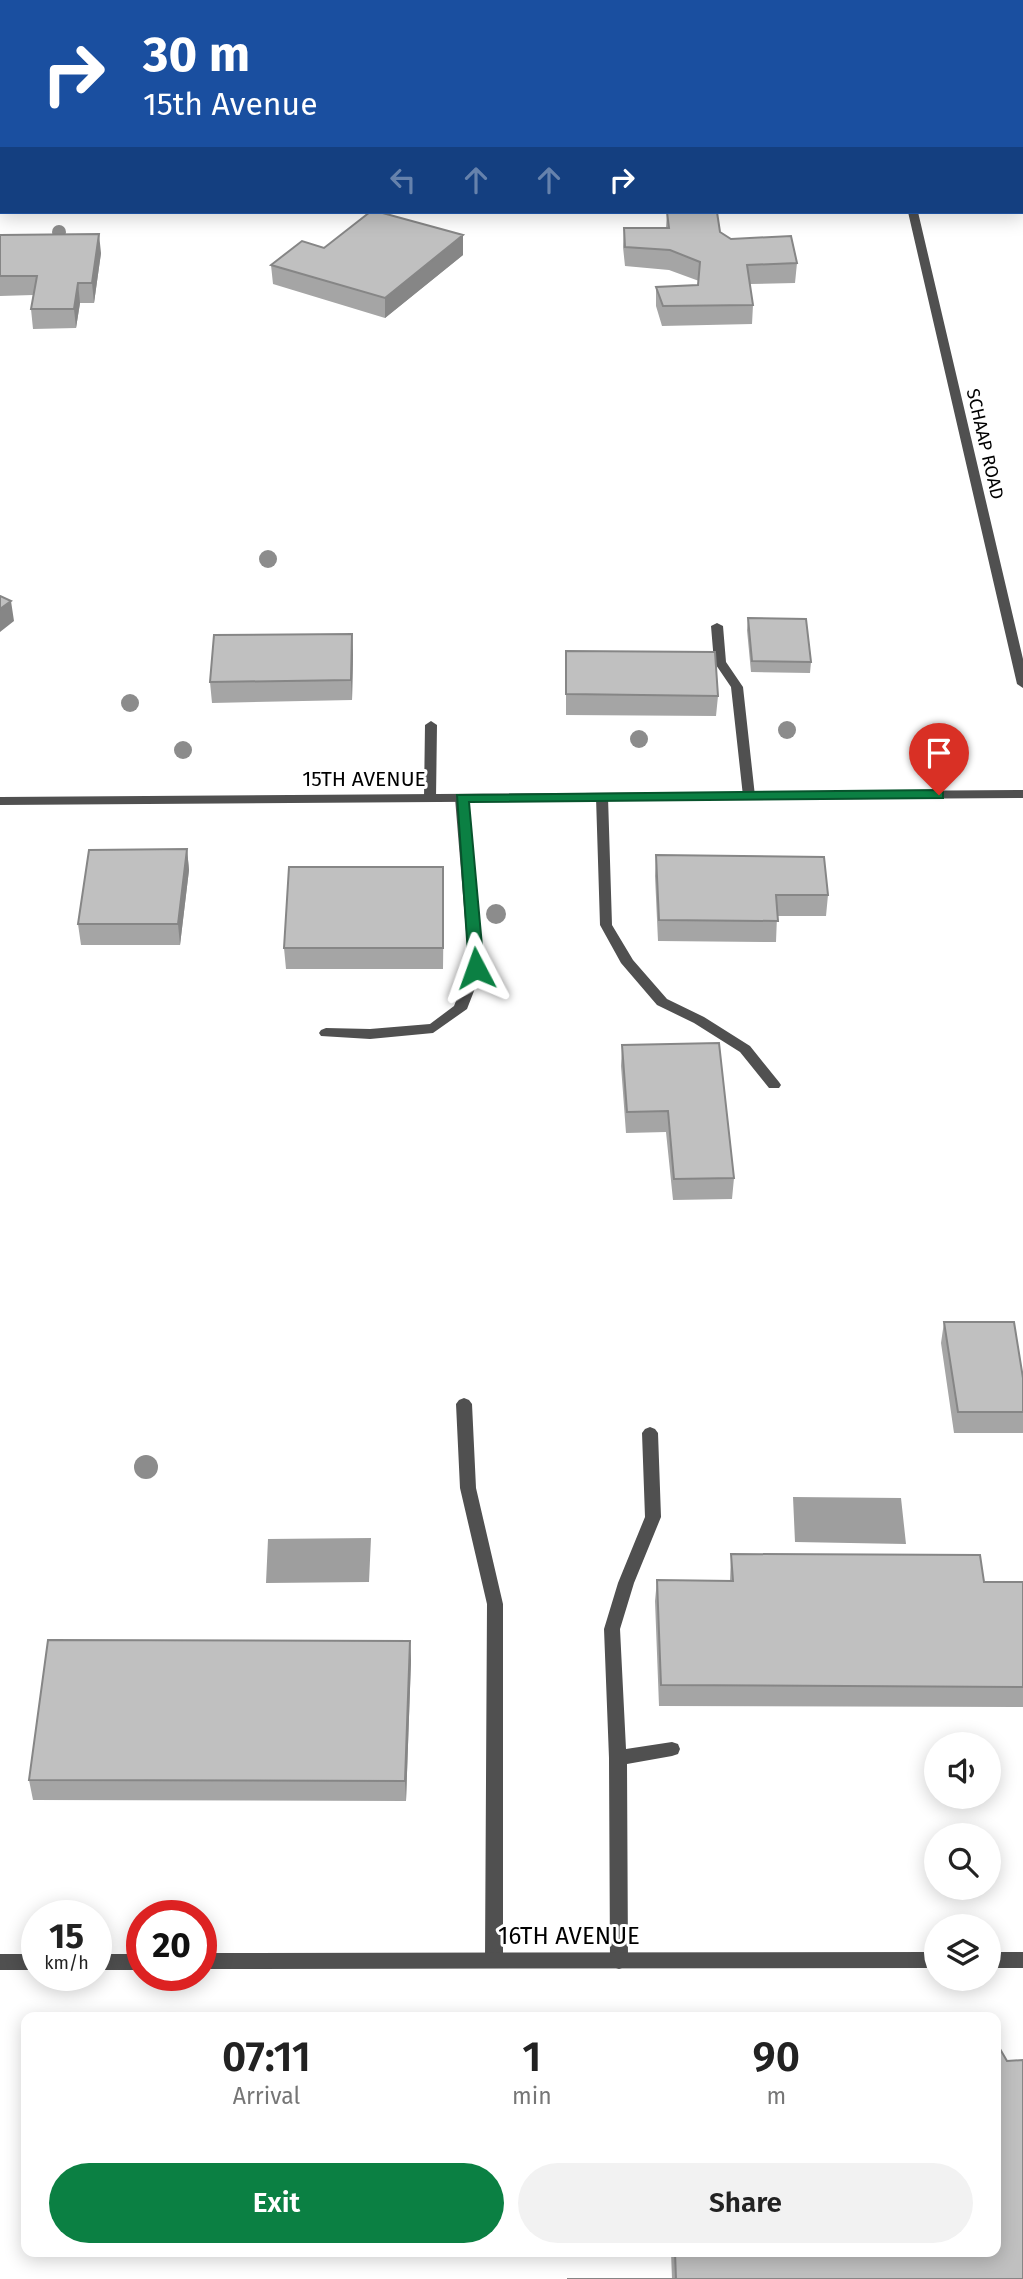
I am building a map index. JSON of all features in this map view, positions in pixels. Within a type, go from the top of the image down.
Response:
[{"type":"street","name":"SCHAAP ROAD","points":[[913,214],[1023,684]]},
{"type":"street","points":[[717,626],[720,662],[737,687],[749,796]]},
{"type":"street","points":[[430,798],[431,725]]},
{"type":"street","name":"15TH AVENUE","points":[[0,801],[1023,794]]},
{"type":"street","points":[[601,797],[607,925],[628,963],[662,1002],[699,1020],[745,1049],[774,1084]]},
{"type":"street","points":[[326,1033],[370,1034],[433,1028],[460,1009],[476,968],[461,798]]},
{"type":"street","points":[[464,1404],[468,1488],[495,1604],[494,1961]]},
{"type":"street","points":[[619,1961],[618,1758],[612,1629],[626,1583],[653,1517],[650,1433]]},
{"type":"street","points":[[618,1758],[672,1749]]},
{"type":"street","points":[[1001,1960],[1023,1959]]},
{"type":"street","name":"16TH AVENUE","points":[[217,1961],[924,1960]]},
{"type":"street","points":[[0,1962],[21,1962]]},
{"type":"shaded area","points":[[793,1497],[901,1498],[906,1544],[795,1542]]},
{"type":"shaded area","points":[[371,1538],[369,1582],[266,1583],[268,1539]]},
{"type":"building","points":[[367,214],[386,214],[463,235],[385,298],[271,265],[302,241],[324,248]]},
{"type":"building","points":[[667,214],[717,214],[720,232],[731,239],[791,236],[797,263],[747,265],[753,305],[663,306],[656,287],[698,285],[700,262],[670,250],[625,247],[624,228],[669,228]]},
{"type":"building","points":[[99,234],[92,283],[78,283],[74,309],[31,309],[37,276],[0,276],[0,235]]},
{"type":"building","points":[[0,596],[11,601],[0,609]]},
{"type":"building","points":[[748,618],[806,619],[811,662],[752,661]]},
{"type":"building","points":[[352,634],[351,680],[210,682],[214,635]]},
{"type":"building","points":[[566,651],[715,652],[718,696],[566,694]]},
{"type":"building","points":[[187,849],[178,924],[78,924],[89,850]]},
{"type":"building","points":[[656,855],[824,857],[828,895],[776,895],[778,921],[659,920]]},
{"type":"building","points":[[289,867],[443,867],[443,948],[284,948]]},
{"type":"building","points":[[719,1043],[734,1178],[674,1179],[668,1111],[627,1112],[622,1045]]},
{"type":"building","points":[[944,1322],[1014,1322],[1023,1378],[1023,1412],[958,1412]]},
{"type":"building","points":[[731,1554],[980,1555],[984,1582],[1023,1582],[1023,1687],[661,1685],[657,1580],[733,1581]]},
{"type":"building","points":[[48,1640],[410,1641],[405,1781],[29,1780]]},
{"type":"building","points":[[1001,2051],[1007,2061],[1023,2060],[1023,2279],[676,2279],[675,2257],[1001,2257]]},
{"type":"route","points":[[476,968],[461,798],[939,795]]}]
